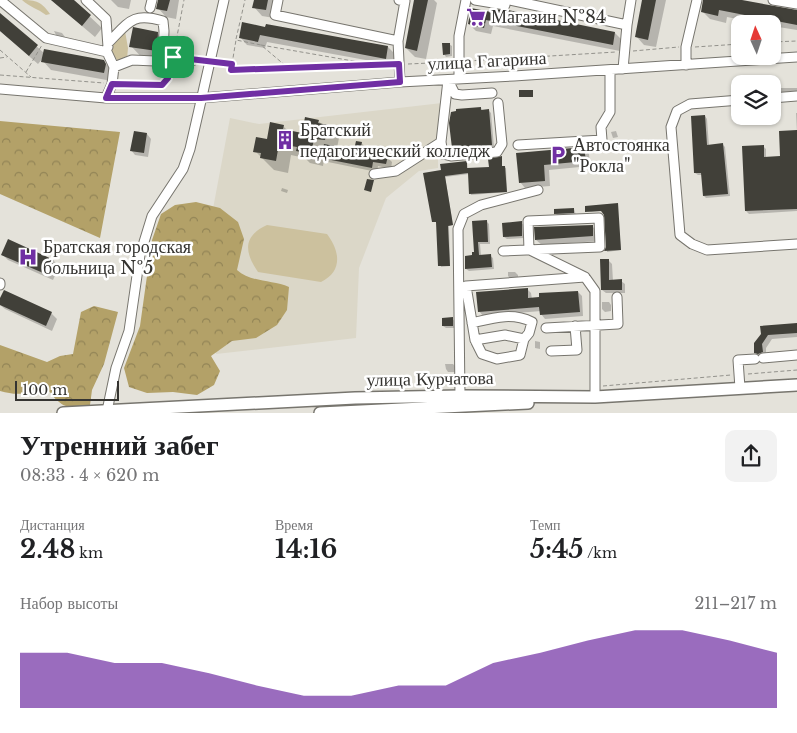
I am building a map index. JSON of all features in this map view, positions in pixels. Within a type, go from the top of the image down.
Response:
[{"type":"main road","name":"улица Курчатова","points":[[62,413],[355,398],[797,385]]},
{"type":"main road","points":[[320,413],[492,406],[595,392]]},
{"type":"main road","points":[[355,398],[356,411]]},
{"type":"street","points":[[0,0],[46,38],[108,47]]},
{"type":"street","points":[[86,0],[106,19],[108,47],[114,67],[112,84],[106,98]]},
{"type":"street","points":[[108,411],[116,368],[128,331],[140,255],[152,216],[183,169],[190,149],[224,0]]},
{"type":"street","points":[[278,0],[275,15],[398,41]]},
{"type":"street","points":[[399,0],[405,1],[398,41],[400,82]]},
{"type":"street","points":[[459,79],[459,36],[466,0]]},
{"type":"street","points":[[475,0],[505,5],[505,0]]},
{"type":"street","points":[[510,0],[627,25]]},
{"type":"street","points":[[623,69],[631,0]]},
{"type":"street","points":[[686,65],[686,47],[697,0]]},
{"type":"street","points":[[773,0],[797,4]]},
{"type":"street","points":[[108,47],[133,18],[148,17],[163,21],[163,56],[155,61],[132,60],[114,67]]},
{"type":"street","name":"улица Гагарина","points":[[0,89],[106,98],[201,98],[400,82],[797,58]]},
{"type":"street","points":[[518,145],[602,140],[602,127],[610,112],[610,70]]},
{"type":"street","points":[[448,80],[455,94],[492,93]]},
{"type":"street","points":[[448,80],[441,142],[444,154],[452,156],[497,152],[502,144],[498,103]]},
{"type":"street","points":[[781,97],[797,96]]},
{"type":"street","points":[[731,101],[690,104],[677,111],[671,127],[680,235],[692,244],[707,250],[797,244]]},
{"type":"street","points":[[374,174],[396,170],[441,142]]},
{"type":"street","points":[[460,396],[458,229],[464,214],[481,205],[538,190]]},
{"type":"street","points":[[503,251],[529,250],[600,247],[599,218],[528,221],[529,250]]},
{"type":"street","points":[[529,250],[585,277],[595,292],[595,392]]},
{"type":"street","points":[[472,323],[505,316],[522,317],[532,322],[529,333],[524,339],[520,355],[496,359],[482,354],[475,340],[472,323],[466,286],[585,277]]},
{"type":"street","points":[[546,328],[618,324],[617,297]]},
{"type":"street","points":[[551,351],[577,350],[575,326]]},
{"type":"street","points":[[475,340],[505,335],[524,339]]},
{"type":"street","points":[[740,388],[738,360],[797,355]]},
{"type":"path","points":[[168,78],[184,0]]},
{"type":"path","points":[[246,0],[231,70],[459,62],[731,44]]},
{"type":"path","points":[[236,40],[261,46],[379,65]]},
{"type":"path","points":[[781,42],[797,41]]},
{"type":"path","points":[[261,46],[288,68]]},
{"type":"path","points":[[0,50],[32,77]]},
{"type":"path","points":[[26,72],[38,52]]},
{"type":"path","points":[[0,58],[8,57]]},
{"type":"path","points":[[0,75],[112,84],[162,85],[168,78],[204,61],[173,57]]},
{"type":"path","points":[[210,62],[232,64]]},
{"type":"path","points":[[595,392],[797,370]]},
{"type":"shaded area","points":[[22,0],[38,2],[50,14],[46,15]]},
{"type":"shaded area","points":[[125,31],[128,48],[127,59],[120,62],[112,52],[111,44]]},
{"type":"shaded area","points":[[442,103],[438,138],[438,168],[419,171],[386,198],[359,268],[356,338],[216,354],[209,230],[230,118],[259,124]]},
{"type":"shaded area","points":[[267,225],[327,234],[337,254],[336,266],[333,272],[321,282],[258,272],[250,258],[248,245],[254,234]]},
{"type":"green space","points":[[0,121],[120,132],[100,238],[0,194]]},
{"type":"green space","points":[[196,202],[220,208],[238,222],[244,239],[237,270],[248,277],[289,287],[287,310],[277,325],[256,338],[232,341],[211,356],[220,371],[214,385],[197,395],[173,392],[147,393],[129,387],[124,368],[140,326],[152,240],[161,214],[175,205]]},
{"type":"green space","points":[[94,306],[118,312],[104,364],[92,390],[90,405],[74,408],[67,407],[53,396],[43,383],[23,393],[12,394],[0,391],[0,345],[47,362],[60,356],[73,354],[81,312]]},
{"type":"building","points":[[51,0],[74,0],[91,15],[82,26]]},
{"type":"building","points":[[158,0],[170,0],[167,11],[156,9]]},
{"type":"building","points":[[254,0],[268,0],[266,10],[252,8]]},
{"type":"building","points":[[414,0],[428,0],[417,51],[405,48]]},
{"type":"building","points":[[642,0],[656,0],[648,40],[635,37]]},
{"type":"building","points":[[703,0],[742,0],[797,10],[797,25],[781,22],[781,15],[745,15],[719,10],[718,16],[701,12]]},
{"type":"building","points":[[471,8],[491,12],[492,9],[508,10],[615,32],[613,45],[486,20],[484,28],[468,24]]},
{"type":"building","points":[[0,13],[38,45],[29,56],[0,31]]},
{"type":"building","points":[[242,22],[265,27],[266,24],[388,46],[386,59],[260,35],[258,42],[239,38]]},
{"type":"building","points":[[133,27],[158,32],[157,51],[129,47]]},
{"type":"building","points":[[442,43],[450,43],[450,54],[443,55]]},
{"type":"building","points":[[44,49],[104,60],[106,64],[104,73],[41,62]]},
{"type":"building","points":[[519,90],[533,90],[533,97],[519,97]]},
{"type":"building","points":[[481,107],[481,110],[489,109],[492,145],[452,148],[449,123],[451,112],[456,111],[456,109]]},
{"type":"building","points":[[705,115],[707,145],[723,143],[728,194],[703,196],[701,173],[694,173],[691,116]]},
{"type":"building","name":"Братский педагогический колледж","points":[[305,117],[319,120],[318,123],[328,125],[325,140],[314,139],[311,154],[296,151],[297,147],[279,144],[276,161],[260,158],[261,153],[253,152],[256,137],[267,139],[270,122],[284,125],[283,129],[302,133]]},
{"type":"building","points":[[797,130],[797,209],[745,211],[742,146],[764,145],[764,157],[780,156],[779,131]]},
{"type":"building","points":[[134,131],[147,133],[144,153],[130,151]]},
{"type":"building","points":[[356,141],[362,142],[360,151],[388,156],[386,164],[373,162],[372,168],[321,158],[324,144],[354,150]]},
{"type":"building","points":[[584,147],[586,161],[544,165],[545,181],[519,183],[516,153]]},
{"type":"building","points":[[502,156],[502,166],[505,166],[507,192],[469,194],[468,173],[445,176],[453,225],[448,226],[450,266],[438,266],[436,222],[432,222],[423,173],[441,170],[440,164],[467,161],[467,168],[489,167],[488,159]]},
{"type":"building","points":[[367,179],[374,180],[371,192],[364,190]]},
{"type":"building","points":[[618,203],[621,250],[604,251],[606,247],[604,215],[601,211],[585,212],[585,206]]},
{"type":"building","points":[[574,208],[574,213],[554,214],[554,209]]},
{"type":"building","points":[[487,220],[488,242],[478,242],[479,255],[491,254],[492,267],[465,269],[465,256],[472,255],[472,252],[474,252],[472,221]]},
{"type":"building","points":[[522,221],[522,236],[503,237],[502,223]]},
{"type":"building","points":[[593,225],[593,236],[535,240],[534,227]]},
{"type":"building","name":"Братская городская больница №5","points":[[8,239],[54,260],[48,275],[1,255]]},
{"type":"building","points":[[600,259],[609,259],[609,280],[622,279],[622,290],[601,290]]},
{"type":"building","points":[[528,288],[528,298],[539,297],[539,293],[578,291],[580,312],[540,315],[539,307],[478,312],[476,292]]},
{"type":"building","points":[[4,290],[52,312],[46,326],[0,305],[0,298]]},
{"type":"building","points":[[453,317],[453,326],[442,326],[442,318]]},
{"type":"building","points":[[797,323],[797,333],[768,335],[762,344],[763,352],[754,353],[754,343],[761,334],[760,326]]},
{"type":"place","name":"Магазин №84","points":[[476,17]]},
{"type":"place","name":"Братский педагогический колледж","points":[[285,140]]},
{"type":"place","name":"Автостоянка \"Рокла\"","points":[[558,155]]},
{"type":"place","name":"Братская городская больница №5","points":[[28,257]]},
{"type":"route","points":[[173,57],[232,64],[231,70],[399,64],[400,82],[201,98],[106,98],[112,84],[162,85],[168,78],[173,57]]}]
